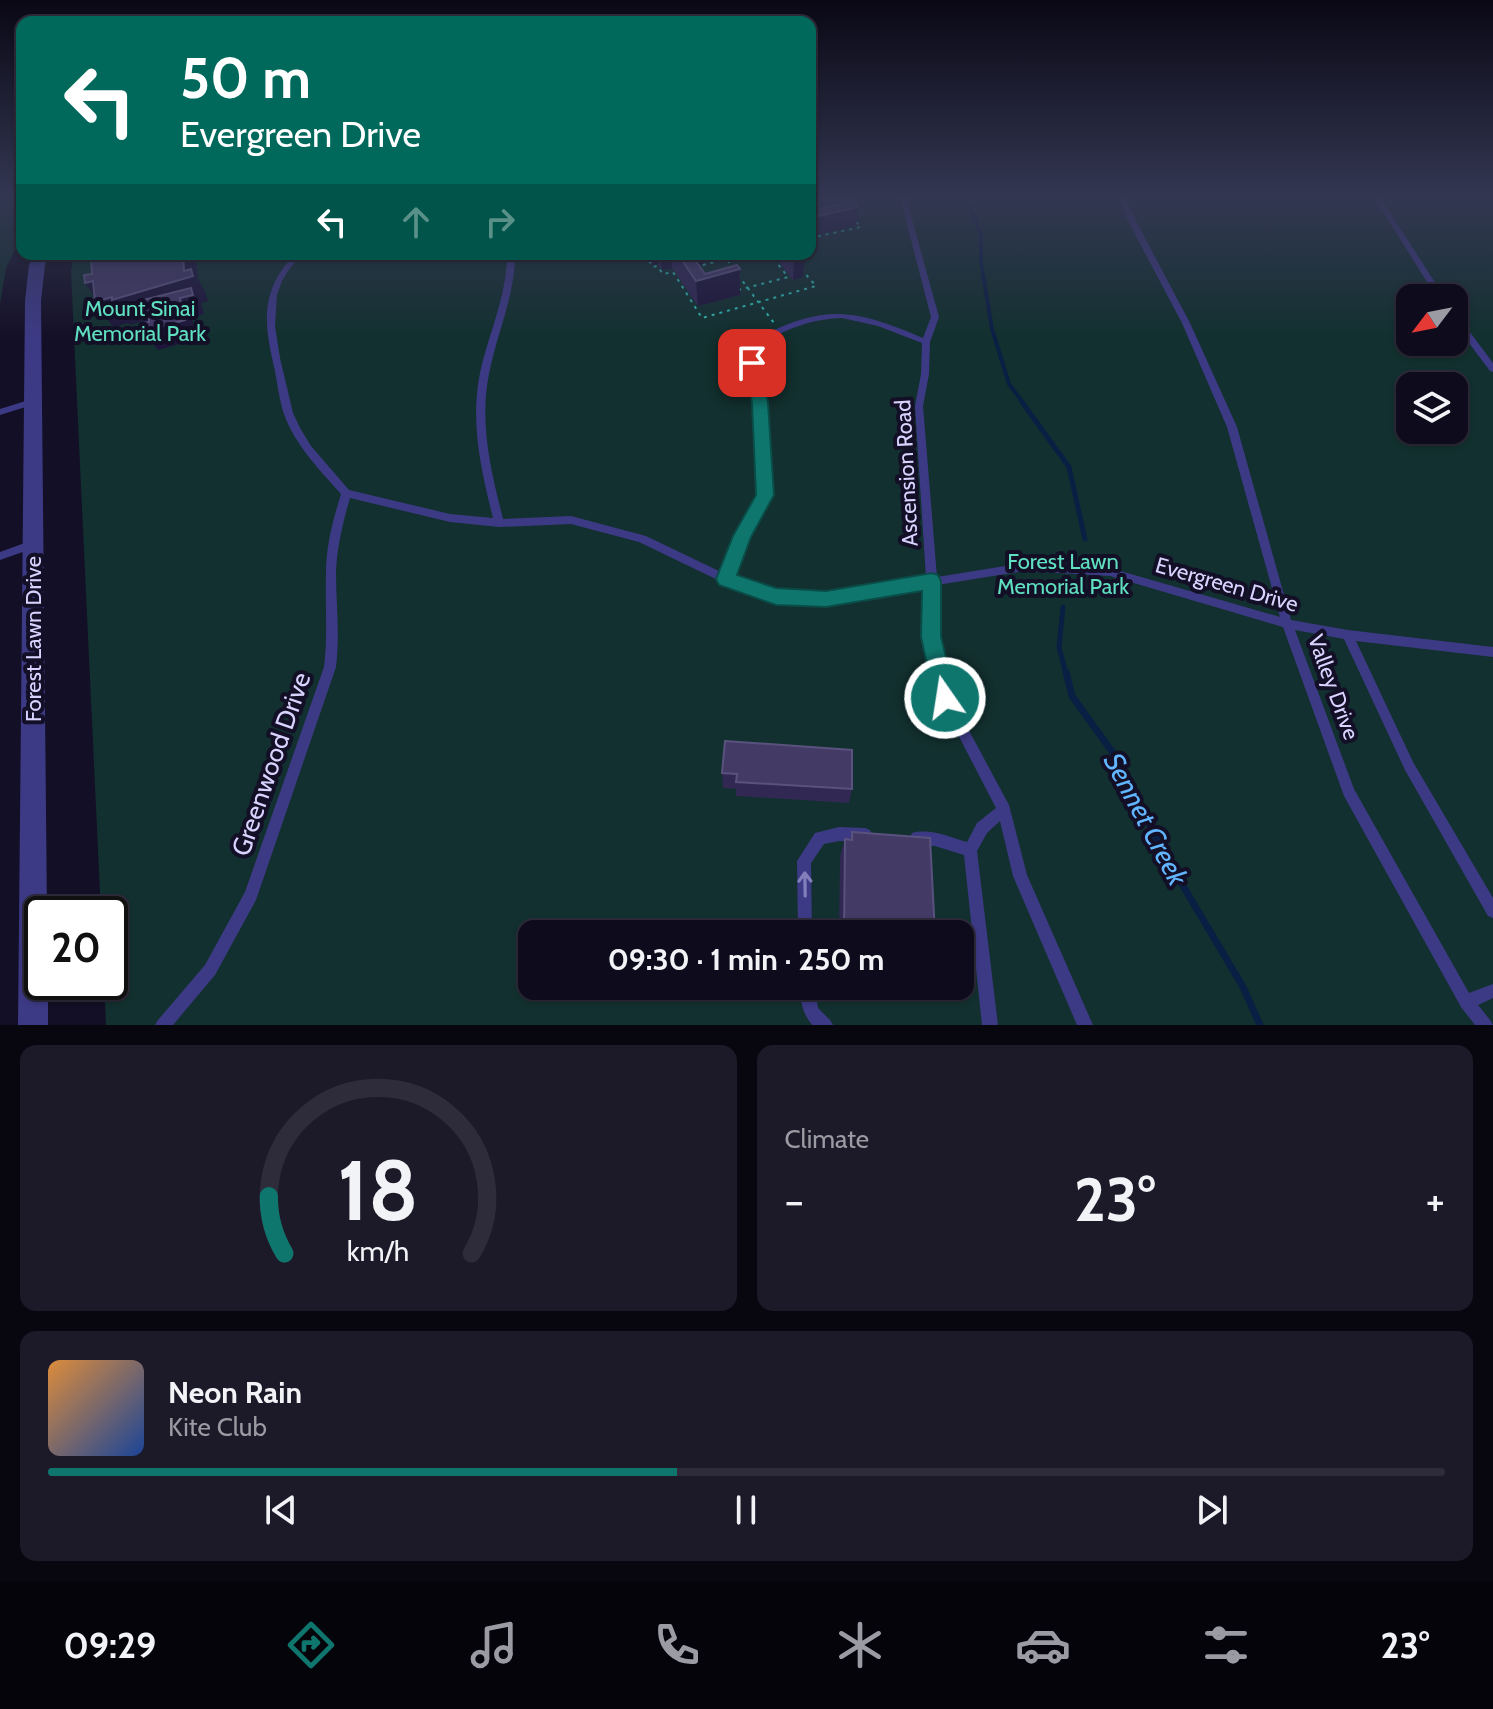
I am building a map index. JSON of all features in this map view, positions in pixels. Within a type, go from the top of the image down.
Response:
[{"type":"street","name":"Forest Lawn Drive","points":[[33,1025],[32,402],[33,301],[39,260]]},
{"type":"lane","name":"Ascension Road","points":[[916,245],[935,317],[926,342],[925,374],[919,406],[932,581],[931,637],[945,698],[1004,810],[1020,876],[1085,1025]]},
{"type":"lane","name":"Valley Drive","points":[[1145,245],[1186,323],[1232,427],[1287,624],[1349,792],[1466,1002],[1485,1025]]},
{"type":"lane","points":[[1407,245],[1432,284]]},
{"type":"lane","points":[[292,260],[274,285],[272,341],[290,418],[312,454],[346,493]]},
{"type":"lane","points":[[499,523],[480,445],[479,414],[484,373],[506,304],[510,260]]},
{"type":"lane","points":[[726,579],[742,536],[765,495],[760,403],[752,363],[759,341],[779,329],[832,314],[872,319],[926,342]]},
{"type":"lane","points":[[1468,336],[1493,369]]},
{"type":"lane","points":[[0,412],[32,402]]},
{"type":"lane","name":"Evergreen Drive","points":[[346,493],[450,518],[499,523],[571,520],[642,539],[726,579],[776,596],[826,599],[1024,567],[1110,572],[1287,624],[1348,635],[1493,652]]},
{"type":"lane","name":"Greenwood Drive","points":[[163,1025],[210,970],[251,895],[325,681],[334,641],[331,572],[336,527],[346,493]]},
{"type":"lane","points":[[0,556],[33,544]]},
{"type":"lane","name":"Valley Drive","points":[[1348,635],[1409,766],[1493,911]]},
{"type":"lane","points":[[990,1025],[970,850],[982,828],[1004,810]]},
{"type":"lane","points":[[805,920],[804,861],[820,838],[839,834],[880,836]]},
{"type":"lane","points":[[907,838],[935,839],[970,850]]},
{"type":"lane","points":[[1466,1002],[1493,991]]},
{"type":"lane","points":[[808,1000],[820,1022]]},
{"type":"path","points":[[649,260],[663,274],[673,272],[702,318],[816,286],[797,265]]},
{"type":"path","points":[[687,269],[722,260]]},
{"type":"path","points":[[727,260],[779,329]]},
{"type":"path","points":[[734,291],[788,277],[775,260]]},
{"type":"green space","points":[[0,245],[16,245],[6,268],[0,304]]},
{"type":"green space","name":"Forest Lawn Memorial Park","points":[[816,245],[1493,245],[1493,1025],[106,1025],[105,1000],[128,1000],[128,896],[100,896],[71,272],[73,260],[816,260]]},
{"type":"building","points":[[91,260],[183,260],[184,271],[191,269],[193,276],[112,300],[112,297],[95,302],[93,281],[85,283],[84,275],[92,274]]},
{"type":"building","points":[[682,260],[695,260],[705,274],[737,265],[740,269],[696,281]]},
{"type":"building","points":[[191,288],[193,295],[180,298],[185,320],[144,331],[143,323],[149,322],[149,318],[142,319],[139,301]]},
{"type":"building","points":[[725,741],[852,750],[852,789],[736,782],[737,774],[722,773]]},
{"type":"building","points":[[852,832],[930,838],[934,920],[844,920],[845,839],[852,840]]},
{"type":"waterway","name":"Sennet Creek","points":[[981,245],[992,329],[1009,384],[1024,404]]},
{"type":"waterway","name":"Sennet Creek","points":[[1022,402],[1069,467],[1085,539]]},
{"type":"waterway","name":"Sennet Creek","points":[[1063,607],[1059,647],[1066,674]]},
{"type":"waterway","name":"Sennet Creek","points":[[1066,672],[1072,696],[1121,764],[1163,852],[1243,987],[1260,1025]]},
{"type":"route","points":[[752,363],[760,403],[765,495],[742,536],[726,579],[776,596],[826,599],[932,581],[931,637],[945,698]]},
{"type":"park label","name":"Mount Sinai Memorial Park","points":[[140,320]]}]
